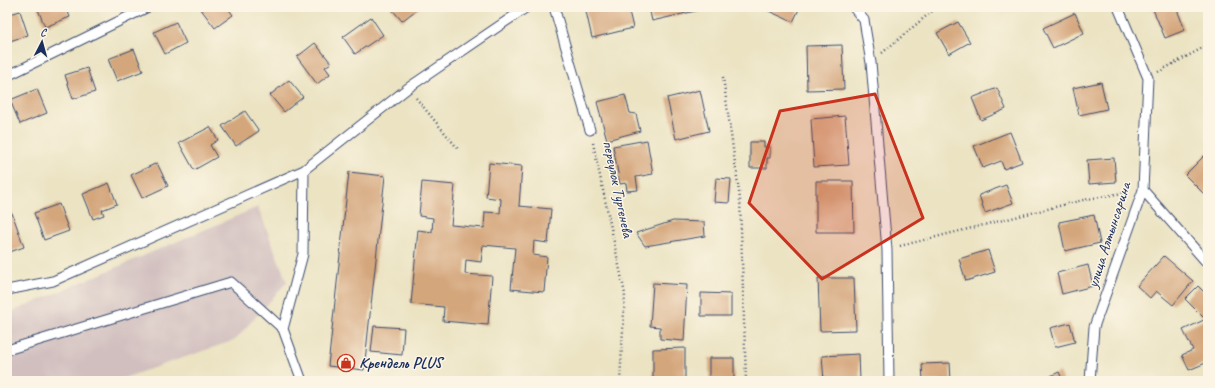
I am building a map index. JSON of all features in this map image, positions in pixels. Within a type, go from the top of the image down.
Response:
[{"type":"lane","points":[[7,76],[148,7]]},
{"type":"lane","points":[[7,290],[53,281],[304,170],[408,88],[527,7]]},
{"type":"lane","name":"переулок Тургенева","points":[[554,7],[590,130]]},
{"type":"lane","points":[[853,7],[864,20],[871,63],[887,250],[888,381]]},
{"type":"lane","name":"улица Алтынсарина","points":[[1090,381],[1094,327],[1143,190],[1148,78],[1118,7]]},
{"type":"lane","points":[[283,329],[303,254],[304,170]]},
{"type":"lane","points":[[1143,190],[1208,264]]},
{"type":"lane","points":[[7,350],[231,282],[283,329],[302,381]]},
{"type":"path","points":[[871,63],[937,7]]},
{"type":"path","points":[[1148,78],[1208,45]]},
{"type":"path","points":[[723,77],[740,199],[746,381]]},
{"type":"path","points":[[408,88],[459,150]]},
{"type":"path","name":"переулок Тургенева","points":[[590,130],[625,294],[620,381]]},
{"type":"path","points":[[887,250],[1083,200],[1143,190]]},
{"type":"highlighted area","points":[[875,94],[923,218],[822,279],[749,203],[780,111]]},
{"type":"shaded area","points":[[258,207],[287,282],[235,340],[115,381],[7,381],[7,314]]},
{"type":"building","points":[[37,7],[66,7],[70,17],[45,27]]},
{"type":"building","points":[[227,7],[233,15],[215,28],[200,8]]},
{"type":"building","points":[[390,7],[420,7],[402,21]]},
{"type":"building","points":[[585,7],[628,7],[633,28],[592,38]]},
{"type":"building","points":[[649,7],[700,7],[700,10],[652,21]]},
{"type":"building","points":[[760,7],[800,7],[793,22]]},
{"type":"building","points":[[1152,7],[1176,7],[1185,30],[1165,38]]},
{"type":"building","points":[[20,11],[28,35],[7,42],[7,15]]},
{"type":"building","points":[[1075,13],[1084,33],[1053,48],[1043,28]]},
{"type":"building","points":[[371,17],[383,35],[355,54],[343,37]]},
{"type":"building","points":[[176,22],[186,43],[165,54],[154,32]]},
{"type":"building","points":[[958,22],[970,42],[949,54],[937,33]]},
{"type":"building","points":[[315,43],[331,63],[325,67],[330,74],[317,84],[297,57]]},
{"type":"building","points":[[842,45],[844,89],[807,90],[806,46]]},
{"type":"building","points":[[134,49],[143,71],[117,81],[108,59]]},
{"type":"building","points":[[87,68],[95,92],[73,99],[65,75]]},
{"type":"building","points":[[289,80],[303,97],[284,112],[270,95]]},
{"type":"building","points":[[1101,82],[1107,109],[1079,115],[1073,88]]},
{"type":"building","points":[[997,88],[1006,109],[981,120],[972,98]]},
{"type":"building","points":[[37,89],[47,113],[20,124],[10,100]]},
{"type":"building","points":[[700,90],[709,131],[676,139],[667,98]]},
{"type":"building","points":[[625,95],[630,113],[636,114],[640,131],[607,140],[597,102]]},
{"type":"building","points":[[245,111],[259,131],[236,146],[222,126]]},
{"type":"building","points":[[845,116],[849,165],[814,167],[811,119]]},
{"type":"building","points":[[210,127],[218,140],[210,145],[217,157],[194,170],[179,143]]},
{"type":"building","points":[[1010,132],[1022,162],[1004,169],[1001,161],[983,168],[974,146]]},
{"type":"building","points":[[647,140],[653,174],[636,177],[638,190],[627,191],[626,183],[620,184],[613,146]]},
{"type":"building","points":[[750,142],[764,142],[764,147],[770,147],[770,158],[767,158],[767,168],[750,168]]},
{"type":"building","points":[[1208,152],[1208,190],[1204,194],[1185,175]]},
{"type":"building","points":[[1114,158],[1116,182],[1089,184],[1087,160]]},
{"type":"building","points":[[157,163],[168,186],[142,198],[131,175]]},
{"type":"building","points":[[489,163],[522,166],[519,206],[551,209],[548,243],[534,241],[533,255],[547,257],[544,292],[511,289],[515,248],[483,245],[481,262],[466,260],[465,274],[492,276],[488,325],[443,321],[444,307],[411,304],[418,230],[432,232],[433,218],[419,216],[422,182],[455,185],[451,225],[484,228],[485,212],[500,213],[501,199],[486,197]]},
{"type":"building","points":[[349,172],[385,176],[364,370],[328,366]]},
{"type":"building","points":[[716,178],[731,179],[729,203],[714,202]]},
{"type":"building","points":[[816,181],[853,181],[854,232],[816,232]]},
{"type":"building","points":[[109,183],[117,204],[102,210],[104,215],[93,219],[83,194]]},
{"type":"building","points":[[1006,185],[1013,203],[985,213],[979,195]]},
{"type":"building","points":[[59,204],[69,231],[44,240],[34,213]]},
{"type":"building","points":[[12,213],[24,247],[7,253],[7,214]]},
{"type":"building","points":[[1094,215],[1100,243],[1065,251],[1059,222]]},
{"type":"building","points":[[673,221],[704,222],[705,236],[645,246],[636,233]]},
{"type":"building","points":[[988,250],[995,272],[966,281],[959,259]]},
{"type":"building","points":[[1164,256],[1193,281],[1173,305],[1156,291],[1150,298],[1137,286]]},
{"type":"building","points":[[1088,265],[1093,286],[1062,294],[1057,273]]},
{"type":"building","points":[[818,278],[854,278],[856,330],[820,331]]},
{"type":"building","points":[[653,283],[687,285],[684,341],[660,339],[660,327],[650,326]]},
{"type":"building","points":[[1198,286],[1208,296],[1208,312],[1203,317],[1185,299]]},
{"type":"building","points":[[701,293],[731,294],[731,316],[701,316]]},
{"type":"building","points":[[1208,318],[1208,362],[1189,370],[1182,355],[1193,350],[1183,330]]},
{"type":"building","points":[[1070,323],[1075,342],[1055,347],[1050,328]]},
{"type":"building","points":[[374,326],[404,328],[402,355],[371,352]]},
{"type":"building","points":[[685,348],[685,381],[653,381],[653,349]]},
{"type":"building","points":[[859,354],[860,381],[824,381],[822,356]]},
{"type":"building","points":[[709,358],[734,358],[734,381],[709,381]]},
{"type":"building","points":[[950,363],[951,381],[923,381],[922,364]]},
{"type":"building","points":[[1059,372],[1063,381],[1040,381]]},
{"type":"place","name":"Крендель PLUS","points":[[346,363]]}]
